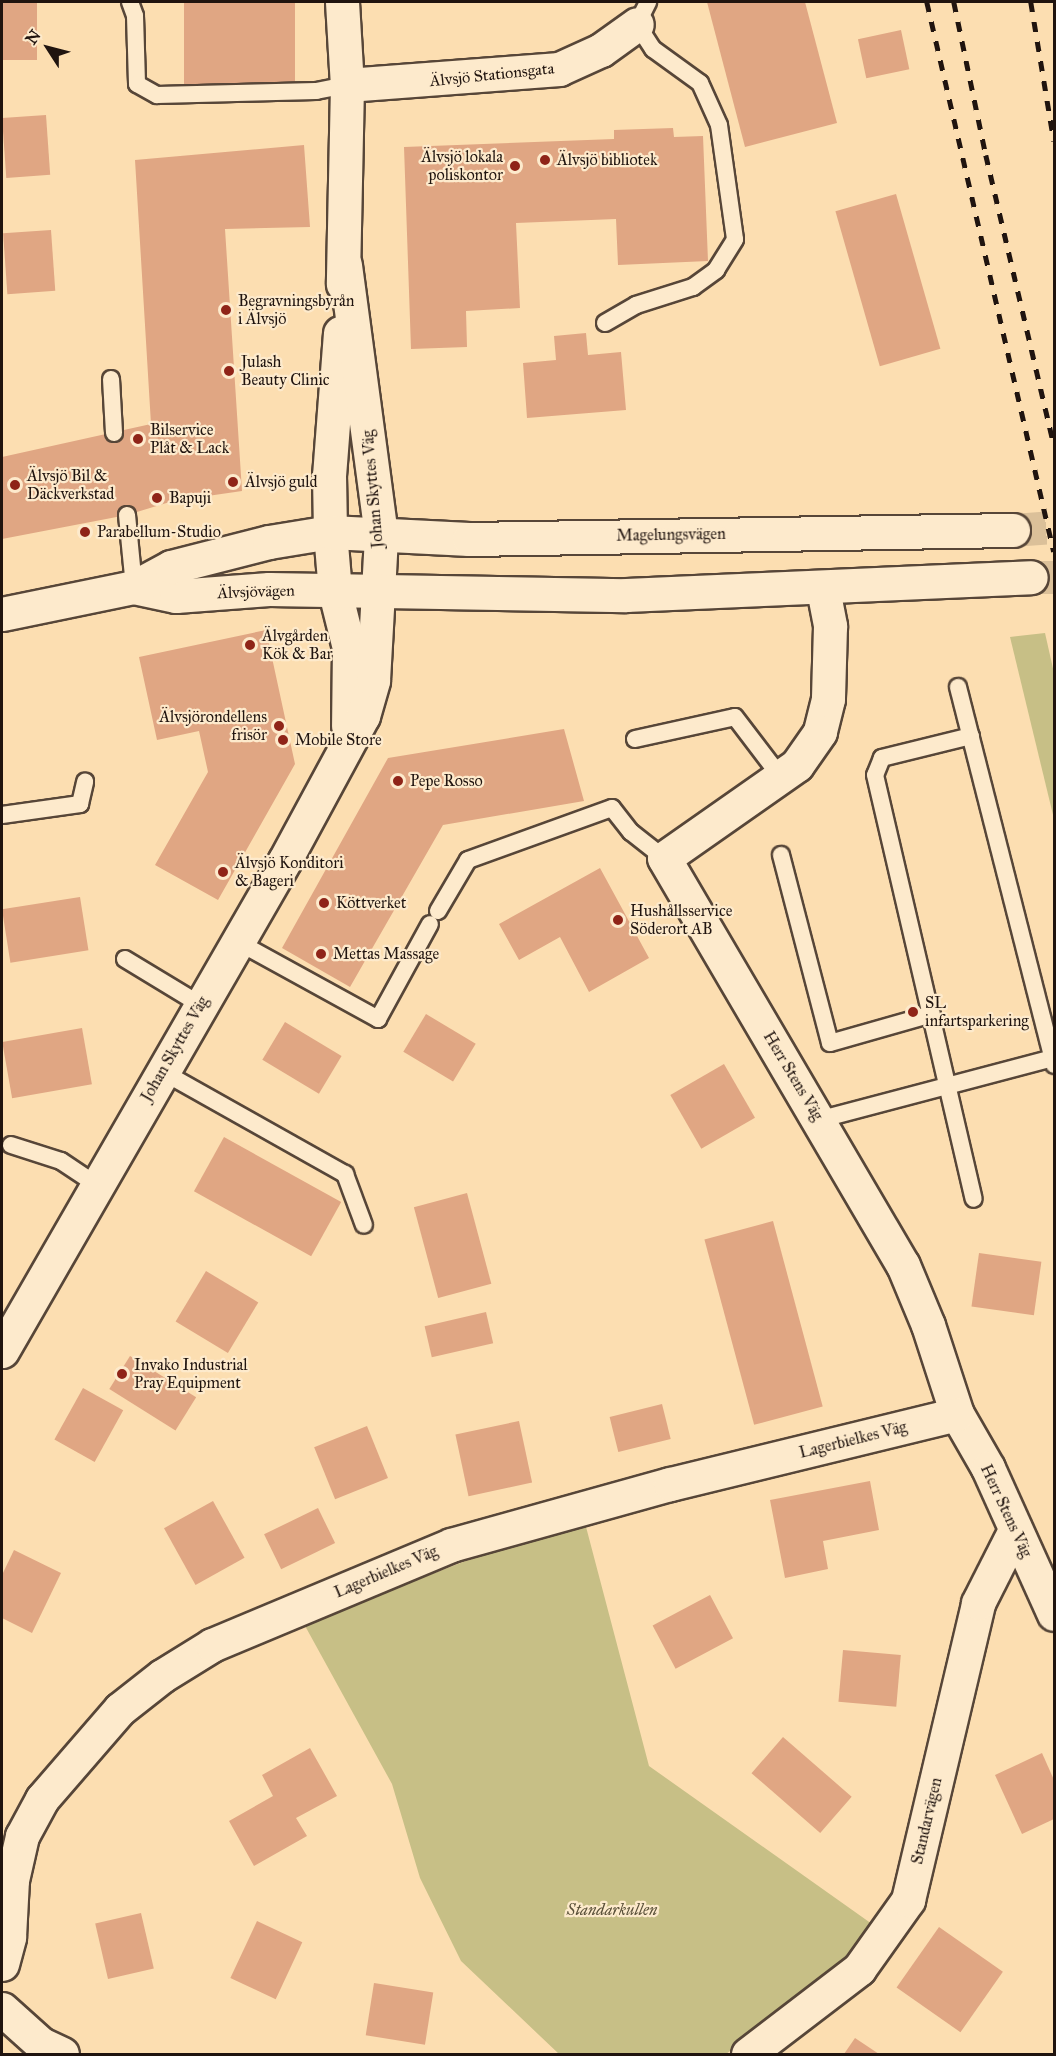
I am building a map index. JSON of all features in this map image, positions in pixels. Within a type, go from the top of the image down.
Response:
[{"type":"street","name":"Johan Skyttes Väg","points":[[342,2],[347,85],[345,264],[329,476],[330,532],[335,592],[349,648],[348,746]]},
{"type":"street","name":"Älvsjö Stationsgata","points":[[347,85],[559,69],[601,50],[642,13]]},
{"type":"street","name":"Johan Skyttes Väg","points":[[2,1351],[238,942],[363,716],[373,680],[381,535],[345,264]]},
{"type":"street","name":"Magelungsvägen","points":[[330,532],[469,539],[1012,530]]},
{"type":"street","name":"Älvsjövägen","points":[[2,614],[134,587],[171,567],[269,542],[330,532]]},
{"type":"street","points":[[378,591],[592,595],[823,589],[1031,577]]},
{"type":"street","name":"Älvsjövägen","points":[[134,587],[176,596],[269,589],[378,591]]},
{"type":"street","points":[[664,858],[797,765],[820,732],[828,699],[830,626],[823,589]]},
{"type":"street","name":"Herr Stens Väg","points":[[664,858],[903,1265],[928,1325],[957,1414],[988,1468],[1054,1614]]},
{"type":"street","name":"Lagerbielkes Väg","points":[[2,1964],[9,1937],[12,1880],[22,1836],[42,1798],[120,1709],[162,1676],[212,1645],[451,1545],[670,1484],[957,1414]]},
{"type":"street","name":"Standarvägen","points":[[748,2055],[859,1969],[908,1900],[978,1603],[1015,1530]]},
{"type":"street","points":[[2,2009],[41,2044],[62,2055]]},
{"type":"lane","points":[[130,2],[135,16],[137,84],[157,95],[316,91],[347,85]]},
{"type":"lane","points":[[605,323],[636,305],[693,286],[716,270],[735,240],[719,125],[700,83],[653,49],[642,13]]},
{"type":"lane","points":[[111,379],[114,433]]},
{"type":"lane","points":[[127,515],[134,587]]},
{"type":"lane","points":[[818,1120],[1054,1061],[958,687]]},
{"type":"lane","points":[[635,739],[735,717],[780,776]]},
{"type":"lane","points":[[971,736],[882,758],[875,775],[974,1199]]},
{"type":"lane","points":[[2,815],[80,804],[84,782]]},
{"type":"lane","points":[[238,942],[378,1019],[468,860],[612,808],[631,832],[664,858]]},
{"type":"lane","points":[[781,855],[830,1043],[932,1014]]},
{"type":"lane","points":[[125,958],[201,1005]]},
{"type":"lane","points":[[162,1072],[345,1174],[364,1225]]},
{"type":"lane","points":[[11,1145],[61,1161],[97,1185]]},
{"type":"green space","points":[[1045,633],[1054,673],[1054,819],[1010,637]]},
{"type":"green space","name":"Standarkullen","points":[[585,1523],[649,1766],[872,1924],[840,1969],[726,2054],[559,2054],[461,1961],[420,1878],[392,1784],[304,1624],[463,1562]]},
{"type":"building","points":[[2,2],[37,2],[37,60],[2,60]]},
{"type":"building","points":[[184,2],[295,2],[295,84],[184,84]]},
{"type":"building","points":[[707,2],[805,2],[837,123],[745,147]]},
{"type":"building","points":[[901,30],[909,69],[866,78],[858,39]]},
{"type":"building","points":[[46,115],[50,175],[6,178],[2,118]]},
{"type":"building","points":[[673,128],[674,137],[703,136],[708,261],[618,265],[616,219],[516,223],[520,308],[466,311],[467,347],[411,349],[404,147],[614,139],[614,130]]},
{"type":"building","points":[[304,145],[310,227],[225,229],[242,491],[173,501],[127,515],[2,539],[2,457],[151,424],[135,160]]},
{"type":"building","points":[[896,194],[940,349],[880,366],[835,211]]},
{"type":"building","points":[[51,230],[55,291],[7,294],[3,233]]},
{"type":"building","points":[[586,333],[588,355],[621,352],[626,410],[527,418],[523,363],[556,360],[554,336]]},
{"type":"building","points":[[266,630],[295,764],[218,900],[155,865],[208,772],[199,731],[157,740],[139,657]]},
{"type":"building","points":[[564,729],[584,801],[443,825],[350,987],[282,948],[388,758]]},
{"type":"building","points":[[600,868],[649,958],[589,992],[560,937],[519,960],[499,924]]},
{"type":"building","points":[[80,897],[88,950],[10,963],[2,909]]},
{"type":"building","points":[[426,1014],[476,1044],[453,1082],[403,1052]]},
{"type":"building","points":[[285,1022],[342,1056],[319,1094],[262,1060]]},
{"type":"building","points":[[82,1028],[92,1084],[12,1098],[2,1042]]},
{"type":"building","points":[[724,1064],[755,1118],[701,1149],[670,1095]]},
{"type":"building","points":[[224,1137],[341,1202],[311,1256],[194,1191]]},
{"type":"building","points":[[467,1193],[491,1284],[438,1298],[414,1207]]},
{"type":"building","points":[[773,1221],[823,1406],[754,1425],[704,1239]]},
{"type":"building","points":[[979,1253],[1041,1262],[1034,1315],[971,1306]]},
{"type":"building","points":[[206,1271],[258,1302],[228,1353],[176,1322]]},
{"type":"building","points":[[486,1312],[493,1343],[432,1357],[425,1326]]},
{"type":"building","points":[[130,1356],[196,1397],[175,1430],[109,1389]]},
{"type":"building","points":[[83,1388],[123,1410],[95,1462],[54,1440]]},
{"type":"building","points":[[662,1404],[671,1439],[618,1452],[610,1417]]},
{"type":"building","points":[[519,1421],[532,1483],[469,1496],[455,1435]]},
{"type":"building","points":[[367,1426],[388,1478],[335,1499],[314,1447]]},
{"type":"building","points":[[870,1481],[879,1530],[823,1541],[828,1569],[785,1578],[770,1500]]},
{"type":"building","points":[[213,1501],[245,1558],[196,1585],[164,1528]]},
{"type":"building","points":[[318,1508],[335,1543],[281,1569],[264,1534]]},
{"type":"building","points":[[14,1550],[61,1573],[32,1633],[2,1618],[2,1575]]},
{"type":"building","points":[[710,1595],[733,1638],[676,1669],[653,1626]]},
{"type":"building","points":[[843,1650],[901,1655],[896,1707],[838,1702]]},
{"type":"building","points":[[783,1737],[852,1797],[820,1833],[752,1773]]},
{"type":"building","points":[[310,1748],[337,1796],[296,1818],[307,1836],[254,1866],[229,1821],[273,1796],[262,1775]]},
{"type":"building","points":[[1042,1753],[1054,1780],[1054,1819],[1022,1834],[995,1775]]},
{"type":"building","points":[[141,1913],[154,1969],[108,1979],[95,1924]]},
{"type":"building","points":[[257,1921],[302,1942],[276,1999],[230,1978]]},
{"type":"building","points":[[939,1927],[1003,1972],[960,2032],[897,1988]]},
{"type":"building","points":[[374,1983],[433,1992],[425,2045],[366,2035]]},
{"type":"building","points":[[855,2038],[879,2054],[844,2054]]},
{"type":"tunnel","points":[[1013,530],[1054,527]]},
{"type":"tunnel","points":[[1031,577],[1054,577]]},
{"type":"railway","points":[[927,2],[1054,552]]},
{"type":"railway","points":[[954,2],[986,155],[1054,445]]},
{"type":"railway","points":[[1031,2],[1054,141]]},
{"type":"place","name":"Älvsjö bibliotek","points":[[545,160]]},
{"type":"place","name":"Älvsjö lokala poliskontor","points":[[515,166]]},
{"type":"place","name":"Begravningsbyrån i Älvsjö","points":[[226,310]]},
{"type":"place","name":"Julash Beauty Clinic","points":[[229,371]]},
{"type":"place","name":"Bilservice Plåt & Lack","points":[[138,439]]},
{"type":"place","name":"Älvsjö guld","points":[[233,482]]},
{"type":"place","name":"Älvsjö Bil & Däckverkstad","points":[[15,485]]},
{"type":"place","name":"Bapuji","points":[[157,498]]},
{"type":"place","name":"Parabellum-Studio","points":[[85,532]]},
{"type":"place","name":"Älvgården Kök & Bar","points":[[250,645]]},
{"type":"place","name":"Älvsjörondellens frisör","points":[[279,726]]},
{"type":"place","name":"Mobile Store","points":[[283,740]]},
{"type":"place","name":"Pepe Rosso","points":[[398,781]]},
{"type":"place","name":"Älvsjö Konditori & Bageri","points":[[223,872]]},
{"type":"place","name":"Köttverket","points":[[324,903]]},
{"type":"place","name":"Hushållsservice Söderort AB","points":[[618,920]]},
{"type":"place","name":"Mettas Massage","points":[[321,954]]},
{"type":"place","name":"SL infartsparkering","points":[[913,1012]]},
{"type":"place","name":"Invako Industrial Pray Equipment","points":[[122,1374]]}]
